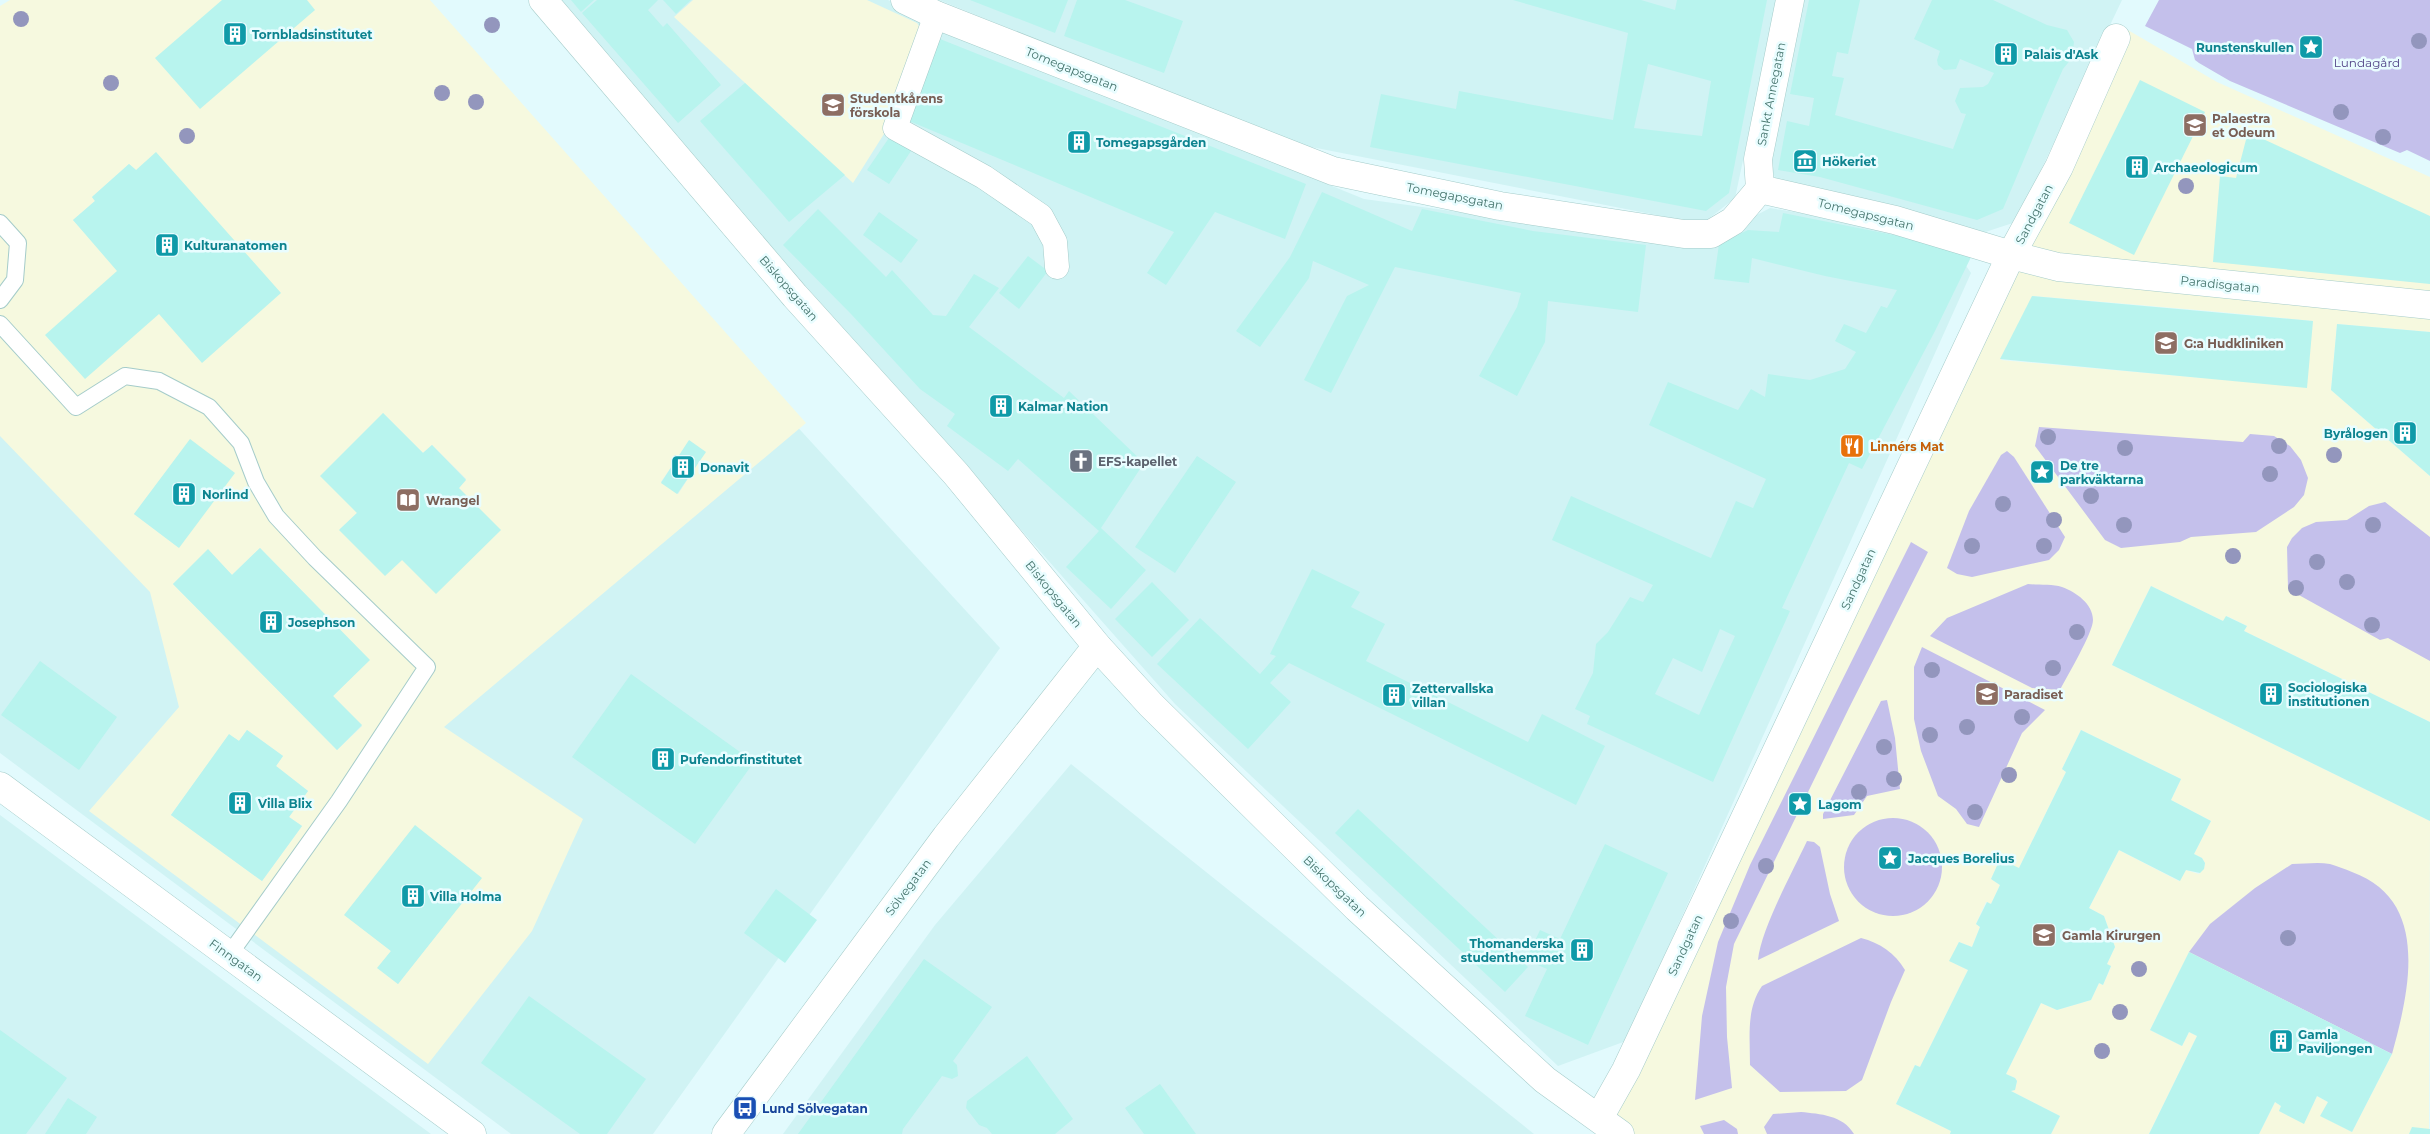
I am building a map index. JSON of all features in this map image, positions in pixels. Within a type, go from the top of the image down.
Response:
[{"type":"street","name":"Biskopsgatan","points":[[543,0],[795,296],[956,474],[1097,646],[1151,705],[1356,908],[1545,1080],[1609,1126]]},
{"type":"street","name":"Tomegapsgatan","points":[[905,0],[936,15],[1333,171],[1500,206],[1684,234],[1711,234],[1733,221],[1760,189],[1895,220],[2011,255]]},
{"type":"street","name":"Sankt Annegatan","points":[[1760,189],[1758,159],[1790,0]]},
{"type":"street","points":[[936,15],[896,128],[984,177],[1041,216],[1055,242],[1057,267]]},
{"type":"street","name":"Sandgatan","points":[[1609,1126],[1626,1070],[2011,255],[2059,167],[2116,38]]},
{"type":"street","name":"Paradisgatan","points":[[2011,255],[2058,267],[2430,305]]},
{"type":"street","name":"Sölvegatan","points":[[726,1134],[946,837],[1097,646]]},
{"type":"street","name":"Finngatan","points":[[0,786],[472,1134]]},
{"type":"lane","points":[[0,223],[18,243],[15,280],[0,300]]},
{"type":"lane","points":[[0,324],[76,407],[125,376],[159,382],[209,407],[241,442],[256,482],[276,516],[315,558],[427,666],[339,800],[229,955]]},
{"type":"shaded area","points":[[10,0],[430,0],[806,423],[444,727],[583,819],[532,931],[428,1064],[89,811],[179,707],[150,592],[0,436],[0,6]],"holes":[[[129,164],[136,170],[159,314],[73,220],[95,201],[92,197]],[[383,413],[423,453],[432,445],[466,479],[402,560],[385,575],[340,529],[357,513]],[[190,440],[178,547],[134,514]],[[689,441],[705,452],[678,494],[661,482]],[[260,548],[369,660],[333,696],[362,726],[337,750],[173,584],[208,550],[232,575]],[[247,730],[283,756],[276,766],[308,791],[289,817],[302,826],[262,881],[171,815],[229,735],[239,741]],[[481,878],[398,984],[378,968],[391,951],[345,915]]]},
{"type":"shaded area","points":[[406,0],[1000,648],[653,1134],[511,1134],[0,753],[0,19]]},
{"type":"shaded area","points":[[553,0],[888,0],[959,34],[1364,199],[1700,245],[1770,208],[1947,238],[1971,273],[1626,1041],[1558,1066],[1175,704]]},
{"type":"shaded area","name":"Studentkårens förskola","points":[[693,0],[867,0],[917,23],[925,36],[889,126],[853,183],[674,17]]},
{"type":"shaded area","points":[[939,0],[1777,0],[1735,198],[1702,224],[1291,143]]},
{"type":"shaded area","points":[[1802,0],[2122,0],[2016,222],[1976,235],[1776,181],[1769,160]]},
{"type":"shaded area","name":"Paradiset","points":[[2121,26],[2217,82],[2430,177],[2430,332],[2337,324],[2331,390],[2430,476],[2430,722],[2244,631],[2247,626],[2227,616],[2223,621],[2151,586],[2112,665],[2430,821],[2429,1129],[2409,1134],[2259,1134],[2275,1102],[2281,1106],[2279,1111],[2304,1123],[2317,1096],[2328,1102],[2321,1116],[2352,1132],[2392,1054],[2189,953],[2150,1030],[2182,1046],[2189,1032],[2197,1036],[2149,1134],[2051,1134],[2060,1116],[2011,1091],[2015,1090],[2017,1081],[2006,1074],[2041,1003],[2057,1010],[2091,1000],[2099,983],[2103,985],[2111,967],[2107,964],[2115,947],[2104,916],[2089,908],[2119,850],[2179,881],[2186,870],[2199,874],[2204,868],[2205,863],[2202,858],[2194,854],[2211,821],[2171,800],[2181,779],[2081,730],[2062,769],[2066,772],[2019,868],[2000,860],[1991,879],[2000,885],[1991,904],[1986,902],[1976,924],[1980,927],[1972,947],[1959,942],[1950,961],[1968,970],[1920,1067],[1915,1065],[1896,1104],[1951,1131],[1950,1134],[1620,1134],[1599,1118]],"holes":[[[2033,296],[2313,321],[2203,378],[2001,360]]]},
{"type":"shaded area","points":[[1071,764],[1534,1134],[783,1134],[935,925]]},
{"type":"shaded area","points":[[0,815],[431,1134],[0,1134]]},
{"type":"green space","name":"Lundagård","points":[[2159,0],[2430,0],[2430,161],[2407,150],[2400,153],[2230,81],[2199,63],[2195,60],[2192,49],[2145,26]]},
{"type":"green space","points":[[2039,427],[2243,442],[2250,434],[2274,436],[2290,446],[2301,460],[2308,478],[2304,495],[2294,507],[2256,532],[2191,537],[2180,542],[2121,548],[2105,540],[2035,446]]},
{"type":"green space","points":[[2007,451],[2014,457],[2065,537],[2059,550],[2049,560],[1972,577],[1957,574],[1947,568],[1969,511],[2001,455]]},
{"type":"green space","points":[[2385,502],[2430,537],[2430,661],[2388,638],[2380,640],[2288,589],[2287,547],[2292,538],[2302,528],[2316,522],[2347,520],[2369,506]]},
{"type":"green space","points":[[1911,542],[1928,552],[1849,708],[1734,944],[1726,987],[1727,1037],[1732,1088],[1695,1100],[1702,1016],[1718,942],[1750,865]]},
{"type":"green space","points":[[2028,584],[2054,585],[2067,589],[2083,599],[2092,614],[2093,620],[2089,634],[2060,690],[2032,688],[1930,636],[1947,618]]},
{"type":"green space","points":[[1922,647],[2045,710],[2022,733],[1979,827],[1967,824],[1956,809],[1938,796],[1921,751],[1914,719],[1914,667]]},
{"type":"green space","points":[[1887,700],[1895,738],[1900,789],[1867,796],[1854,815],[1823,819],[1823,814],[1881,701]]},
{"type":"green space","points":[[1893,818],[1912,822],[1927,833],[1938,848],[1942,867],[1938,886],[1927,901],[1912,912],[1893,916],[1874,912],[1859,901],[1848,886],[1844,867],[1848,848],[1859,833],[1874,822]]},
{"type":"green space","points":[[1807,841],[1814,842],[1820,847],[1830,894],[1839,921],[1758,960],[1760,947],[1771,917]]},
{"type":"green space","points":[[2325,863],[2352,872],[2377,885],[2394,903],[2404,925],[2408,949],[2408,975],[2399,1029],[2392,1054],[2189,952],[2210,924],[2255,888],[2292,864]]},
{"type":"green space","points":[[1861,938],[1886,949],[1905,970],[1862,1080],[1846,1091],[1780,1092],[1750,1065],[1751,1014],[1757,995],[1762,986]]},
{"type":"green space","points":[[1801,1112],[1837,1119],[1844,1123],[1854,1134],[1767,1134],[1764,1127],[1773,1114]]},
{"type":"green space","points":[[1724,1120],[1737,1129],[1738,1134],[1704,1134],[1700,1126]]},
{"type":"building","name":"Tornbladsinstitutet","points":[[222,0],[307,0],[315,10],[200,109],[155,58]]},
{"type":"building","points":[[571,0],[594,0],[581,12]]},
{"type":"building","points":[[597,0],[658,0],[648,10],[663,27],[667,23],[721,85],[678,123],[582,13]]},
{"type":"building","points":[[663,0],[691,0],[676,14]]},
{"type":"building","points":[[970,0],[1068,0],[1055,33]]},
{"type":"building","points":[[1077,0],[1125,0],[1183,21],[1164,73],[1064,36]]},
{"type":"building","points":[[1513,0],[1641,0],[1675,10],[1677,0],[1767,0],[1729,193],[1706,211],[1370,147],[1381,94],[1456,109],[1459,91],[1613,120],[1628,33]],"holes":[[[1648,64],[1711,81],[1702,136],[1634,128]]]},
{"type":"building","points":[[1809,0],[1860,0],[1848,54],[1837,52],[1832,76],[1844,78],[1835,115],[1953,149],[1966,114],[1961,113],[1955,101],[1960,88],[1983,87],[1988,84],[1994,73],[1960,59],[1956,69],[1944,70],[1938,65],[1937,60],[1940,51],[1914,39],[1932,0],[1993,0],[2047,25],[2067,30],[2074,42],[2072,58],[2063,69],[2003,209],[1977,220],[1820,177],[1778,170],[1787,121],[1809,126],[1814,98],[1790,94]]},
{"type":"building","name":"Tomegapsgården","points":[[935,37],[1306,184],[1285,239],[1215,212],[1166,285],[1147,273],[1174,232],[902,118]]},
{"type":"building","name":"Archaeologicum","points":[[2140,80],[2205,112],[2134,255],[2069,223]]},
{"type":"building","points":[[745,83],[845,175],[789,222],[700,121]]},
{"type":"building","name":"Palaestra et Odeum","points":[[2248,132],[2430,216],[2430,284],[2213,262],[2220,176],[2236,178]]},
{"type":"building","points":[[891,135],[913,148],[889,184],[867,170]]},
{"type":"building","name":"Kulturanatomen","points":[[156,152],[281,293],[202,363],[159,314],[85,379],[45,335],[117,271],[73,220],[95,201],[92,197],[129,164],[136,170]]},
{"type":"building","points":[[1322,192],[1412,231],[1422,209],[1533,231],[1646,245],[1638,312],[1548,301],[1545,342],[1517,396],[1479,376],[1517,307],[1521,293],[1395,267],[1331,393],[1304,380],[1347,296],[1369,285],[1313,261],[1309,278],[1260,347],[1236,331],[1290,257]]},
{"type":"building","points":[[818,209],[886,277],[892,270],[933,315],[946,316],[974,274],[999,288],[969,327],[1064,398],[1069,391],[1144,463],[1101,528],[1146,570],[1111,609],[1066,567],[1099,531],[1018,459],[1008,471],[947,426],[955,414],[920,389],[851,314],[783,245]]},
{"type":"building","points":[[879,212],[918,240],[901,263],[863,235]]},
{"type":"building","points":[[1783,213],[1974,251],[1935,331],[1862,469],[1849,463],[1782,608],[1790,611],[1713,782],[1587,724],[1590,716],[1575,709],[1593,673],[1596,644],[1608,632],[1630,597],[1643,602],[1653,585],[1552,540],[1571,496],[1711,558],[1736,501],[1753,508],[1766,479],[1649,425],[1668,382],[1738,410],[1751,389],[1765,397],[1768,374],[1810,380],[1845,369],[1856,352],[1835,341],[1844,324],[1866,333],[1881,306],[1887,308],[1897,290],[1825,276],[1752,258],[1749,283],[1714,279],[1719,244],[1748,230],[1779,232]],"holes":[[[1720,629],[1735,636],[1699,715],[1655,694],[1673,658],[1702,672]]]},
{"type":"building","points":[[1028,256],[1048,271],[1019,309],[999,293]]},
{"type":"building","points":[[2032,296],[2313,321],[2307,388],[2000,359]]},
{"type":"building","name":"Byrålogen","points":[[2337,324],[2430,332],[2430,476],[2331,390]]},
{"type":"building","name":"Wrangel","points":[[383,413],[423,453],[432,445],[466,480],[459,488],[501,530],[436,594],[402,560],[385,576],[339,530],[357,513],[320,476]]},
{"type":"building","name":"Norlind","points":[[190,439],[235,473],[179,548],[134,514]]},
{"type":"building","name":"Donavit","points":[[689,440],[706,452],[677,494],[661,483]]},
{"type":"building","points":[[1197,456],[1236,482],[1175,573],[1135,547]]},
{"type":"building","name":"Josephson","points":[[260,548],[370,660],[333,696],[362,725],[337,750],[173,584],[208,549],[232,575]]},
{"type":"building","points":[[1312,569],[1360,592],[1351,607],[1385,624],[1366,661],[1528,742],[1542,714],[1605,746],[1576,805],[1289,663],[1270,683],[1291,702],[1248,749],[1157,664],[1200,618],[1260,674],[1276,656],[1270,654]]},
{"type":"building","points":[[1152,582],[1189,620],[1152,657],[1115,619]]},
{"type":"building","name":"Sociologiska institutionen","points":[[2151,586],[2223,621],[2226,616],[2247,626],[2244,631],[2430,722],[2430,821],[2112,665]]},
{"type":"building","points":[[40,661],[117,717],[79,770],[1,715]]},
{"type":"building","name":"Pufendorfinstitutet","points":[[631,674],[754,762],[695,844],[572,757]]},
{"type":"building","name":"Villa Blix","points":[[247,730],[283,756],[276,766],[308,791],[289,817],[302,826],[262,881],[171,815],[229,734],[239,741]]},
{"type":"building","name":"Gamla Kirurgen","points":[[2081,730],[2181,779],[2171,800],[2211,821],[2194,854],[2202,858],[2205,863],[2204,869],[2200,873],[2186,870],[2180,881],[2119,850],[2089,908],[2104,916],[2115,947],[2107,964],[2111,966],[2103,985],[2099,983],[2091,1000],[2057,1010],[2041,1003],[2006,1074],[2017,1081],[2015,1090],[2011,1091],[2060,1116],[2051,1134],[1950,1134],[1951,1131],[1896,1104],[1915,1065],[1920,1067],[1968,970],[1949,961],[1959,942],[1972,947],[1980,927],[1976,924],[1987,902],[1991,904],[2000,885],[1991,879],[2000,859],[2019,868],[2066,772],[2062,769]]},
{"type":"building","points":[[1358,809],[1528,967],[1505,992],[1335,833]]},
{"type":"building","name":"Villa Holma","points":[[415,825],[482,878],[398,984],[377,968],[391,951],[344,915]]},
{"type":"building","name":"Thomanderska studenthemmet","points":[[1605,844],[1668,873],[1588,1045],[1525,1016],[1547,969],[1526,960],[1540,930],[1560,939]]},
{"type":"building","points":[[776,889],[817,920],[785,963],[744,933]]},
{"type":"building","name":"Gamla Paviljongen","points":[[2189,952],[2392,1054],[2352,1132],[2320,1116],[2328,1102],[2317,1096],[2304,1124],[2279,1111],[2281,1106],[2275,1102],[2259,1134],[2149,1134],[2197,1036],[2189,1032],[2182,1046],[2150,1030]]},
{"type":"building","points":[[924,959],[992,1007],[953,1061],[957,1065],[958,1076],[952,1079],[942,1076],[903,1129],[902,1134],[798,1134]]},
{"type":"building","points":[[529,996],[646,1079],[607,1134],[580,1134],[481,1063]]},
{"type":"building","points":[[0,1030],[67,1078],[26,1134],[0,1134]]},
{"type":"building","points":[[1027,1056],[1073,1119],[1055,1134],[992,1134],[987,1128],[979,1125],[966,1108],[967,1101]]},
{"type":"building","points":[[1160,1084],[1196,1134],[1144,1134],[1125,1108]]},
{"type":"building","points":[[68,1098],[97,1117],[86,1134],[45,1134]]},
{"type":"building","points":[[2412,1127],[2430,1129],[2430,1134],[2409,1134]]},
{"type":"place","name":"Tornbladsinstitutet","points":[[235,34]]},
{"type":"place","name":"Runstenskullen","points":[[2311,47]]},
{"type":"place","name":"Palais d'Ask","points":[[2006,54]]},
{"type":"place","name":"Studentkårens förskola","points":[[833,105]]},
{"type":"place","name":"Palaestra et Odeum","points":[[2195,125]]},
{"type":"place","name":"Tomegapsgården","points":[[1079,142]]},
{"type":"place","name":"Hökeriet","points":[[1805,161]]},
{"type":"place","name":"Archaeologicum","points":[[2137,167]]},
{"type":"place","name":"Kulturanatomen","points":[[167,245]]},
{"type":"place","name":"G:a Hudkliniken","points":[[2166,343]]},
{"type":"place","name":"Kalmar Nation","points":[[1001,406]]},
{"type":"place","name":"Byrålogen","points":[[2405,433]]},
{"type":"place","name":"Linnérs Mat","points":[[1852,446]]},
{"type":"place","name":"EFS-kapellet","points":[[1081,461]]},
{"type":"place","name":"Donavit","points":[[683,467]]},
{"type":"place","name":"De tre parkväktarna","points":[[2042,472]]},
{"type":"place","name":"Norlind","points":[[184,494]]},
{"type":"place","name":"Wrangel","points":[[408,500]]},
{"type":"place","name":"Josephson","points":[[271,622]]},
{"type":"place","name":"Paradiset","points":[[1987,694]]},
{"type":"place","name":"Sociologiska institutionen","points":[[2271,694]]},
{"type":"place","name":"Zettervallska villan","points":[[1394,695]]},
{"type":"place","name":"Pufendorfinstitutet","points":[[663,759]]},
{"type":"place","name":"Villa Blix","points":[[240,803]]},
{"type":"place","name":"Lagom","points":[[1800,804]]},
{"type":"place","name":"Jacques Borelius","points":[[1890,858]]},
{"type":"place","name":"Villa Holma","points":[[413,896]]},
{"type":"place","name":"Gamla Kirurgen","points":[[2044,935]]},
{"type":"place","name":"Thomanderska studenthemmet","points":[[1582,950]]},
{"type":"place","name":"Gamla Paviljongen","points":[[2281,1041]]},
{"type":"place","name":"Lund Sölvegatan","points":[[745,1108]]}]
